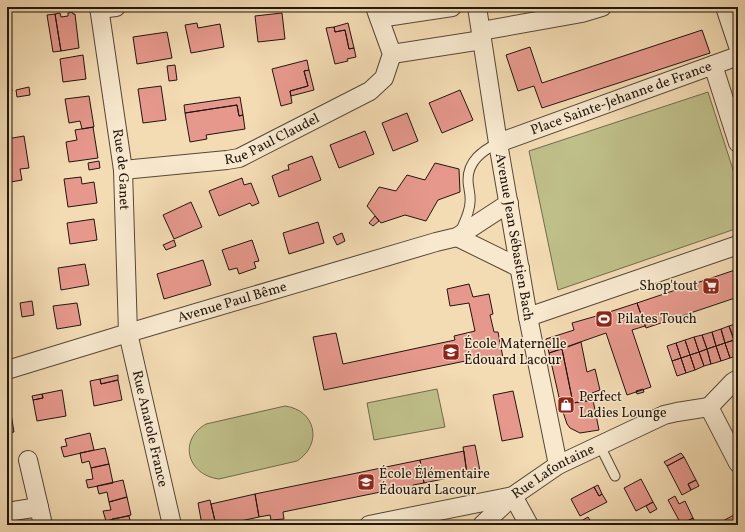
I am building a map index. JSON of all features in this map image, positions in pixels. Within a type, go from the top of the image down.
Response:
[{"type":"street","points":[[452,7],[377,12],[392,54],[482,36],[602,7]]},
{"type":"street","name":"Avenue Jean Sébastien Bach","points":[[477,7],[498,143],[528,317],[558,465]]},
{"type":"street","points":[[725,7],[738,46]]},
{"type":"street","name":"Rue de Ganet","points":[[105,8],[123,170],[128,333]]},
{"type":"street","name":"Rue Paul Claudel","points":[[123,170],[239,158],[370,91],[384,78],[392,54]]},
{"type":"street","points":[[713,65],[738,56]]},
{"type":"street","name":"Place Sainte-Jehanne de France","points":[[498,143],[713,65],[738,143]]},
{"type":"street","name":"Avenue Paul Bême","points":[[7,370],[436,242],[458,237],[509,204]]},
{"type":"street","points":[[458,237],[520,268]]},
{"type":"street","points":[[528,317],[738,245]]},
{"type":"street","name":"Rue Anatole France","points":[[128,333],[172,525]]},
{"type":"street","points":[[738,379],[733,382],[709,407],[738,463]]},
{"type":"street","name":"Rue Lafontaine","points":[[369,525],[513,496],[558,465],[664,415],[709,407]]},
{"type":"street","points":[[28,460],[43,525]]},
{"type":"street","points":[[482,525],[513,496],[529,525]]},
{"type":"street","points":[[7,512],[39,507]]},
{"type":"lane","points":[[458,237],[471,203],[468,179],[473,163],[475,159],[485,150],[498,143]]},
{"type":"lane","points":[[600,446],[615,476]]},
{"type":"green space","points":[[708,92],[738,185],[738,228],[558,290],[529,151]]},
{"type":"green space","points":[[437,389],[445,427],[374,440],[367,403]]},
{"type":"green space","points":[[285,406],[304,414],[312,429],[313,437],[310,446],[305,454],[297,461],[219,479],[208,476],[193,464],[189,447],[197,431],[206,424]]},
{"type":"building","points":[[72,12],[75,14],[79,48],[61,51],[55,14],[60,13],[61,17],[68,16],[68,13]]},
{"type":"building","points":[[282,13],[285,39],[258,42],[255,16]]},
{"type":"building","points":[[55,14],[61,51],[53,52],[47,15]]},
{"type":"building","points":[[197,23],[198,28],[220,24],[224,47],[191,53],[185,25]]},
{"type":"building","points":[[348,23],[354,48],[349,49],[345,30],[335,32],[334,27]]},
{"type":"building","points":[[334,27],[335,32],[345,30],[349,49],[354,48],[356,57],[347,59],[348,61],[335,64],[326,28]]},
{"type":"building","points":[[702,30],[710,53],[542,108],[534,86],[518,91],[506,55],[530,47],[542,83]]},
{"type":"building","points":[[167,32],[172,58],[137,64],[133,37]]},
{"type":"building","points":[[83,55],[86,79],[63,82],[60,59]]},
{"type":"building","points":[[307,60],[309,70],[304,71],[308,86],[290,91],[292,103],[281,106],[272,69]]},
{"type":"building","points":[[175,65],[177,80],[169,81],[167,66]]},
{"type":"building","points":[[7,67],[12,91],[7,92]]},
{"type":"building","points":[[309,70],[314,90],[291,96],[290,91],[308,86],[304,71]]},
{"type":"building","points":[[738,72],[738,85],[737,85],[734,74]]},
{"type":"building","points":[[161,86],[166,120],[143,123],[138,89]]},
{"type":"building","points":[[29,87],[30,95],[17,97],[16,90]]},
{"type":"building","points":[[460,90],[473,120],[442,133],[429,103]]},
{"type":"building","points":[[89,96],[94,127],[82,129],[80,121],[69,123],[65,99]]},
{"type":"building","points":[[240,97],[243,115],[239,116],[237,105],[185,113],[184,105]]},
{"type":"building","points":[[237,105],[239,116],[243,115],[245,129],[206,135],[207,139],[190,142],[185,113]]},
{"type":"building","points":[[407,113],[418,141],[393,151],[382,123]]},
{"type":"building","points":[[93,127],[98,158],[69,162],[66,142],[77,140],[75,130]]},
{"type":"building","points":[[365,131],[374,154],[339,168],[330,145]]},
{"type":"building","points":[[24,136],[29,168],[20,169],[22,180],[11,182],[7,155],[7,139]]},
{"type":"building","points":[[312,156],[321,180],[279,197],[272,176],[289,170],[288,165]]},
{"type":"building","points":[[99,161],[100,168],[89,170],[88,163]]},
{"type":"building","points":[[435,163],[459,169],[460,192],[438,200],[426,221],[405,215],[381,223],[367,206],[379,187],[396,191],[407,175],[425,180]]},
{"type":"building","points":[[81,177],[82,184],[94,182],[97,203],[68,207],[64,179]]},
{"type":"building","points":[[242,178],[244,185],[251,183],[259,203],[252,206],[250,203],[219,216],[209,191]]},
{"type":"building","points":[[7,200],[10,219],[7,220]]},
{"type":"building","points":[[191,202],[202,227],[174,239],[163,215]]},
{"type":"building","points":[[375,216],[379,221],[373,226],[369,223]]},
{"type":"building","points":[[94,219],[97,240],[70,244],[67,223]]},
{"type":"building","points":[[318,222],[324,243],[289,254],[283,233]]},
{"type":"building","points":[[342,233],[345,241],[337,245],[333,237]]},
{"type":"building","points":[[174,240],[176,246],[166,250],[163,245]]},
{"type":"building","points":[[252,240],[259,261],[254,262],[256,268],[239,274],[237,268],[229,270],[222,250]]},
{"type":"building","points":[[203,260],[211,285],[164,299],[157,274]]},
{"type":"building","points":[[85,264],[89,285],[61,290],[58,268]]},
{"type":"building","points":[[738,269],[738,297],[646,328],[637,303]]},
{"type":"building","points":[[469,284],[473,297],[489,294],[493,314],[490,315],[494,332],[498,332],[503,358],[480,363],[480,358],[324,390],[313,337],[336,333],[343,364],[455,340],[454,336],[475,331],[469,303],[450,306],[447,289]]},
{"type":"building","points":[[32,301],[34,315],[22,317],[20,303]]},
{"type":"building","points":[[77,303],[81,325],[57,329],[53,306]]},
{"type":"building","points":[[637,303],[645,326],[632,330],[651,387],[627,395],[606,333],[549,353],[546,339],[574,330],[572,323]]},
{"type":"building","points":[[7,322],[10,343],[7,344]]},
{"type":"building","points":[[738,323],[738,339],[734,340],[729,326]]},
{"type":"building","points":[[729,326],[734,340],[725,343],[721,329]]},
{"type":"building","points":[[721,329],[725,343],[716,346],[712,332]]},
{"type":"building","points":[[712,332],[716,346],[707,349],[702,335]]},
{"type":"building","points":[[702,335],[707,349],[699,352],[694,337]]},
{"type":"building","points":[[694,337],[699,352],[690,355],[685,340]]},
{"type":"building","points":[[738,339],[738,353],[734,340]]},
{"type":"building","points":[[685,340],[690,355],[681,358],[676,343]]},
{"type":"building","points":[[734,340],[738,355],[730,358],[725,343]]},
{"type":"building","points":[[581,342],[587,372],[595,369],[600,390],[592,393],[593,400],[573,403],[562,349]]},
{"type":"building","points":[[676,343],[681,358],[672,361],[667,346]]},
{"type":"building","points":[[725,343],[730,358],[721,361],[716,346]]},
{"type":"building","points":[[716,346],[721,361],[711,364],[707,349]]},
{"type":"building","points":[[562,349],[573,403],[593,400],[599,430],[580,433],[570,428],[567,424],[561,406],[549,353]]},
{"type":"building","points":[[707,349],[711,364],[704,366],[699,352]]},
{"type":"building","points":[[699,352],[704,366],[695,370],[690,355]]},
{"type":"building","points":[[690,355],[695,370],[686,373],[681,358]]},
{"type":"building","points":[[681,358],[686,373],[677,376],[672,361]]},
{"type":"building","points":[[118,375],[118,380],[101,384],[100,379]]},
{"type":"building","points":[[100,379],[101,384],[118,380],[122,400],[94,406],[90,381]]},
{"type":"building","points":[[643,389],[644,392],[637,394],[636,391]]},
{"type":"building","points":[[62,390],[66,416],[37,421],[33,400],[43,398],[42,394]]},
{"type":"building","points":[[513,391],[523,437],[502,441],[493,395]]},
{"type":"building","points":[[42,394],[43,398],[33,400],[32,396]]},
{"type":"building","points":[[7,408],[10,408],[14,432],[7,433]]},
{"type":"building","points":[[90,433],[94,450],[64,457],[61,447],[67,446],[65,439]]},
{"type":"building","points":[[475,445],[480,471],[467,474],[463,447]]},
{"type":"building","points":[[105,448],[109,464],[91,468],[89,461],[82,463],[80,453]]},
{"type":"building","points":[[464,451],[467,474],[424,483],[420,460]]},
{"type":"building","points":[[681,453],[684,457],[667,466],[664,462]]},
{"type":"building","points":[[684,457],[696,480],[688,484],[691,490],[682,495],[667,466]]},
{"type":"building","points":[[420,460],[424,483],[413,485],[414,490],[401,494],[400,488],[283,512],[284,519],[271,520],[270,515],[259,517],[255,494]]},
{"type":"building","points":[[109,464],[113,483],[88,488],[86,480],[93,479],[91,468]]},
{"type":"building","points":[[641,479],[653,502],[636,511],[624,488]]},
{"type":"building","points":[[123,480],[127,497],[109,502],[107,492],[99,494],[97,486]]},
{"type":"building","points":[[696,480],[699,486],[691,490],[688,484]]},
{"type":"building","points":[[598,485],[602,494],[599,496],[594,487]]},
{"type":"building","points":[[594,487],[599,496],[602,494],[607,502],[580,516],[571,499]]},
{"type":"building","points":[[255,494],[259,517],[216,525],[211,504]]},
{"type":"building","points":[[675,496],[679,504],[685,501],[693,518],[681,524],[668,500]]},
{"type":"building","points":[[127,497],[131,515],[106,521],[103,511],[111,510],[109,502]]},
{"type":"building","points":[[210,500],[216,525],[202,525],[198,503]]},
{"type":"building","points":[[653,502],[657,509],[650,513],[646,506]]},
{"type":"building","points":[[734,515],[738,525],[715,525]]},
{"type":"building","points":[[129,516],[131,525],[113,525],[112,519]]},
{"type":"building","points":[[588,517],[593,525],[576,525],[576,524]]},
{"type":"building","points":[[693,518],[696,523],[692,525],[681,525]]},
{"type":"place","name":"Shop'tout","points":[[711,286]]},
{"type":"place","name":"Pilates Touch","points":[[604,319]]},
{"type":"place","name":"École Maternelle Édouard Lacour","points":[[451,352]]},
{"type":"place","name":"Perfect Ladies Lounge","points":[[566,405]]},
{"type":"place","name":"École Élémentaire Édouard Lacour","points":[[366,482]]}]
